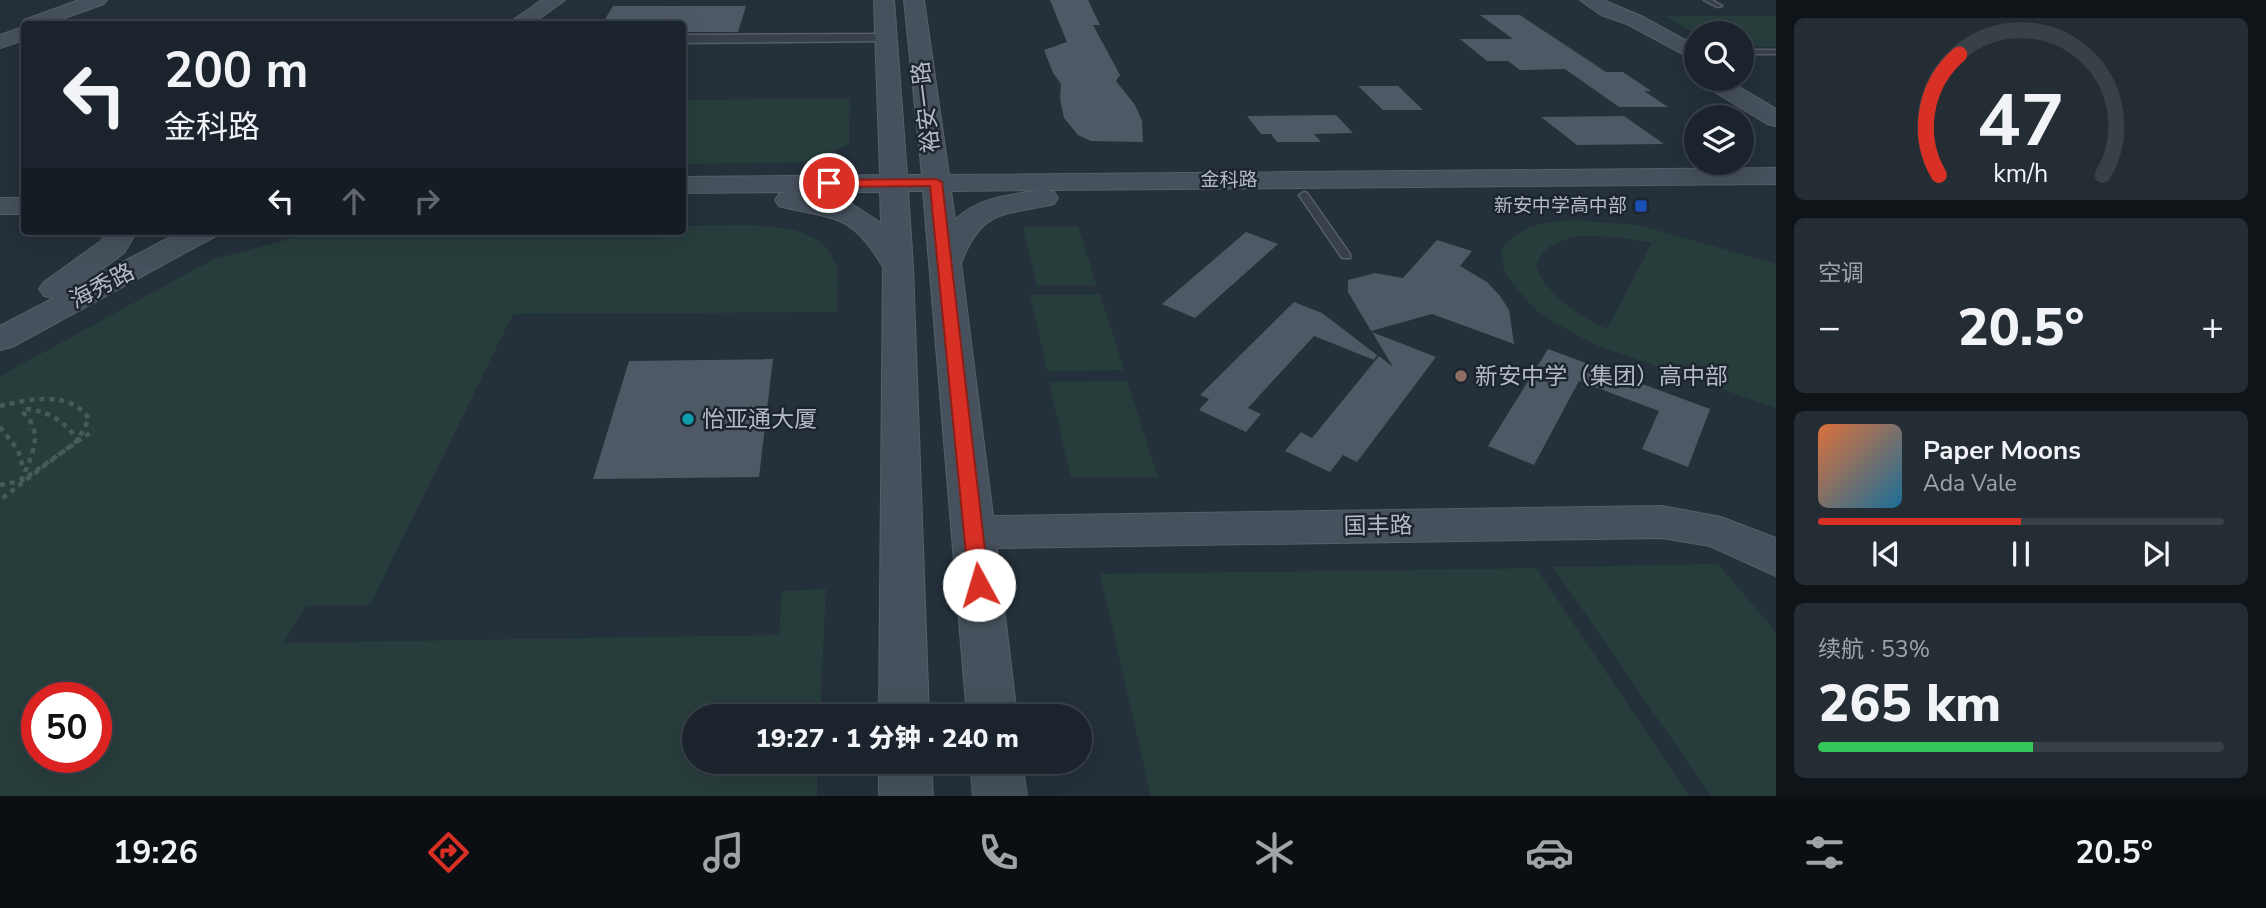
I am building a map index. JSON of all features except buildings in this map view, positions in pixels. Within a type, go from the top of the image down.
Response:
[{"type":"main road","points":[[39,21],[97,0]]},
{"type":"main road","points":[[55,21],[112,0]]},
{"type":"main road","points":[[524,21],[555,0]]},
{"type":"main road","points":[[544,21],[574,0]]},
{"type":"main road","name":"裕安一路","points":[[884,0],[898,267],[904,704]]},
{"type":"main road","name":"裕安一路","points":[[914,0],[946,263],[991,704]]},
{"type":"main road","points":[[1599,5],[1612,19],[1684,52]]},
{"type":"main road","points":[[0,36],[21,28]]},
{"type":"main road","points":[[0,42],[21,34]]},
{"type":"main road","points":[[1754,89],[1776,102]]},
{"type":"main road","points":[[1730,91],[1776,119]]},
{"type":"main road","points":[[784,191],[858,164],[875,153],[892,135]]},
{"type":"main road","points":[[929,135],[940,148],[973,166],[1060,189]]},
{"type":"main road","name":"金科路","points":[[686,185],[784,191],[1769,183]]},
{"type":"main road","name":"金科路","points":[[1060,189],[1304,195],[1769,183]]},
{"type":"main road","points":[[946,263],[957,233],[973,218],[1004,205],[1060,189]]},
{"type":"main road","points":[[0,191],[21,191]]},
{"type":"main road","points":[[784,191],[858,216],[876,232],[898,267]]},
{"type":"main road","name":"金科路","points":[[686,200],[784,191]]},
{"type":"main road","points":[[0,206],[21,206]]},
{"type":"main road","points":[[32,304],[113,247],[120,235]]},
{"type":"main road","name":"海秀路","points":[[0,321],[159,235]]},
{"type":"main road","name":"海秀路","points":[[0,340],[197,235]]},
{"type":"main road","points":[[70,303],[222,235]]},
{"type":"main road","name":"国丰路","points":[[974,532],[1662,522],[1720,532],[1776,559]]},
{"type":"main road","points":[[905,774],[906,796]]},
{"type":"main road","points":[[997,774],[1000,796]]},
{"type":"street","points":[[686,39],[885,38]]},
{"type":"lane","points":[[1707,0],[1719,6]]},
{"type":"lane","points":[[1754,52],[1776,52]]},
{"type":"lane","points":[[1304,195],[1346,256]]},
{"type":"path","points":[[0,406],[34,400],[60,400],[84,411],[89,419],[78,440],[0,500]]},
{"type":"path","points":[[21,481],[31,458],[36,431],[33,420],[22,412],[28,409],[44,411],[68,426],[78,440]]},
{"type":"path","points":[[0,427],[18,450],[24,472]]},
{"type":"path","points":[[0,485],[21,481],[94,430],[86,428]]},
{"type":"green space","points":[[1665,16],[1776,16],[1776,47],[1754,46],[1754,21],[1684,21],[1684,27]]},
{"type":"green space","points":[[850,98],[849,144],[812,162],[686,164],[688,100]]},
{"type":"green space","points":[[1573,220],[1638,225],[1776,264],[1776,408],[1598,346],[1538,312],[1504,272],[1501,251],[1516,235],[1532,226]],"holes":[[[1583,236],[1616,237],[1652,243],[1607,329],[1565,304],[1548,287],[1536,266],[1544,252],[1561,241]]]},
{"type":"green space","points":[[750,225],[790,230],[814,238],[832,255],[837,268],[837,312],[513,314],[370,605],[306,606],[283,643],[779,635],[782,591],[826,589],[821,704],[682,704],[682,774],[818,774],[817,796],[0,796],[0,376],[212,260],[303,235],[686,235],[686,226]]},
{"type":"green space","points":[[1078,226],[1097,286],[1037,286],[1023,227]]},
{"type":"green space","points":[[1100,294],[1124,370],[1047,371],[1030,295]]},
{"type":"green space","points":[[1127,381],[1158,477],[1071,478],[1049,382]]},
{"type":"green space","points":[[1718,564],[1776,632],[1776,796],[1711,796],[1553,567]]},
{"type":"green space","points":[[1536,568],[1689,796],[1151,796],[1100,574]]},
{"type":"place","name":"新安中学高中部","points":[[1641,206]]},
{"type":"place","name":"新安中学（集团）高中部","points":[[1461,376]]},
{"type":"place","name":"怡亚通大厦","points":[[688,419]]},
{"type":"route","points":[[829,183],[936,182],[979,585]]}]
